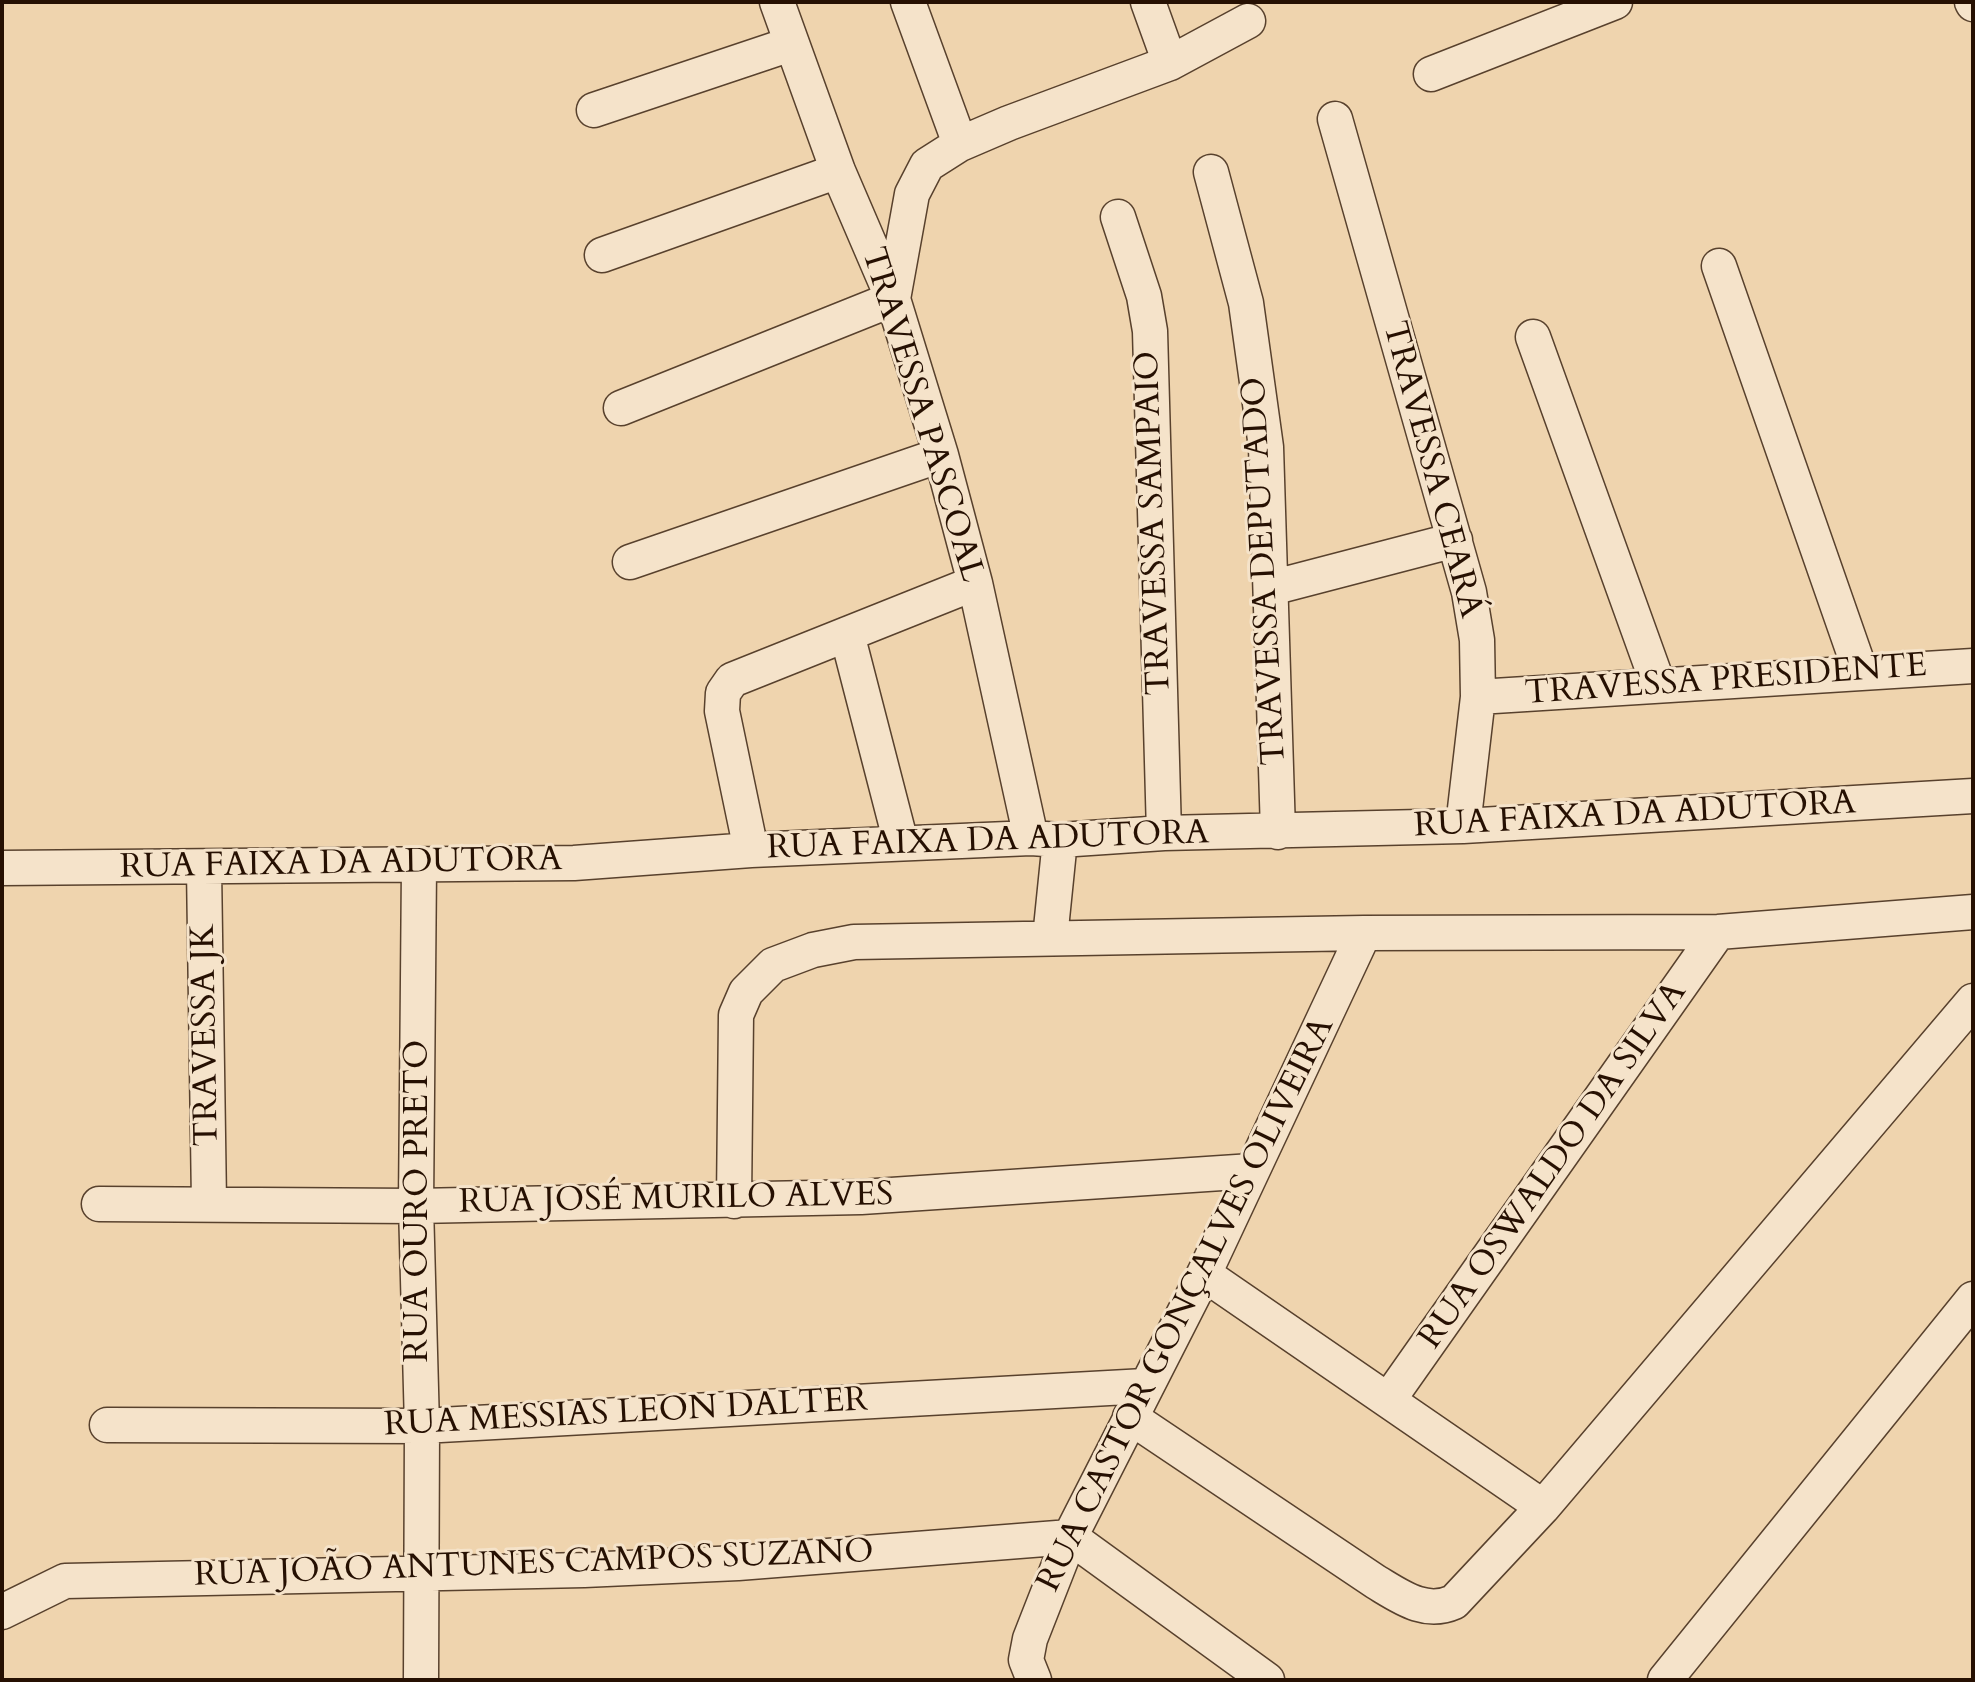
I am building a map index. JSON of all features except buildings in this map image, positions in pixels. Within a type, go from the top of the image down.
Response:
[{"type":"street","name":"TRAVESSA PASCOAL","points":[[777,2],[838,171],[893,299],[941,455],[1045,839],[1050,938]]},
{"type":"street","points":[[908,2],[960,144]]},
{"type":"street","points":[[1148,2],[1170,63]]},
{"type":"street","points":[[1431,74],[1615,2]]},
{"type":"street","points":[[621,408],[893,299],[912,194],[927,165],[960,144],[1170,63],[1248,21]]},
{"type":"street","points":[[594,110],[791,44]]},
{"type":"street","name":"TRAVESSA CEARÁ","points":[[1335,119],[1469,592],[1477,640],[1478,697],[1463,826]]},
{"type":"street","points":[[602,255],[838,171]]},
{"type":"street","name":"TRAVESSA DEPUTADO","points":[[1211,172],[1246,303],[1266,447],[1278,832]]},
{"type":"street","name":"TRAVESSA SAMPAIO","points":[[1118,217],[1144,296],[1150,331],[1164,833]]},
{"type":"street","points":[[1719,266],[1861,673]]},
{"type":"street","points":[[1533,337],[1658,684]]},
{"type":"street","points":[[630,562],[941,455]]},
{"type":"street","points":[[1271,588],[1455,540]]},
{"type":"street","points":[[751,850],[727,744],[722,702],[732,680],[975,583]]},
{"type":"street","points":[[847,634],[901,843]]},
{"type":"street","name":"TRAVESSA PRESIDENTE","points":[[1478,697],[1973,666]]},
{"type":"street","name":"RUA FAIXA DA ADUTORA","points":[[2,868],[574,863],[901,843],[1463,826],[1973,796]]},
{"type":"street","name":"RUA OURO PRETO","points":[[419,866],[416,1206],[422,1426],[421,1680]]},
{"type":"street","name":"TRAVESSA JK","points":[[204,868],[209,1203]]},
{"type":"street","points":[[734,1201],[736,1015],[746,992],[773,965],[813,950],[854,942],[1050,938],[1718,932],[1973,912]]},
{"type":"street","name":"RUA OSWALDO DA SILVA","points":[[1389,1399],[1718,932]]},
{"type":"street","name":"RUA CASTOR GONÇALVES OLIVEIRA","points":[[1034,1680],[1026,1660],[1030,1639],[1070,1537],[1204,1274],[1364,933]]},
{"type":"street","points":[[1130,1417],[1376,1582],[1418,1606],[1442,1607],[1470,1588],[1543,1507],[1973,1001]]},
{"type":"street","name":"RUA JOSÉ MURILO ALVES","points":[[99,1204],[416,1206],[734,1201],[861,1197],[1252,1171]]},
{"type":"street","points":[[1204,1274],[1543,1507]]},
{"type":"street","points":[[1665,1680],[1973,1299]]},
{"type":"street","name":"RUA MESSIAS LEON DALTER","points":[[107,1425],[422,1426],[1145,1386]]},
{"type":"street","points":[[1070,1537],[1267,1680]]},
{"type":"street","name":"RUA JOÃO ANTUNES CAMPOS SUZANO","points":[[2,1612],[65,1581],[422,1574],[738,1563],[1070,1537]]}]
